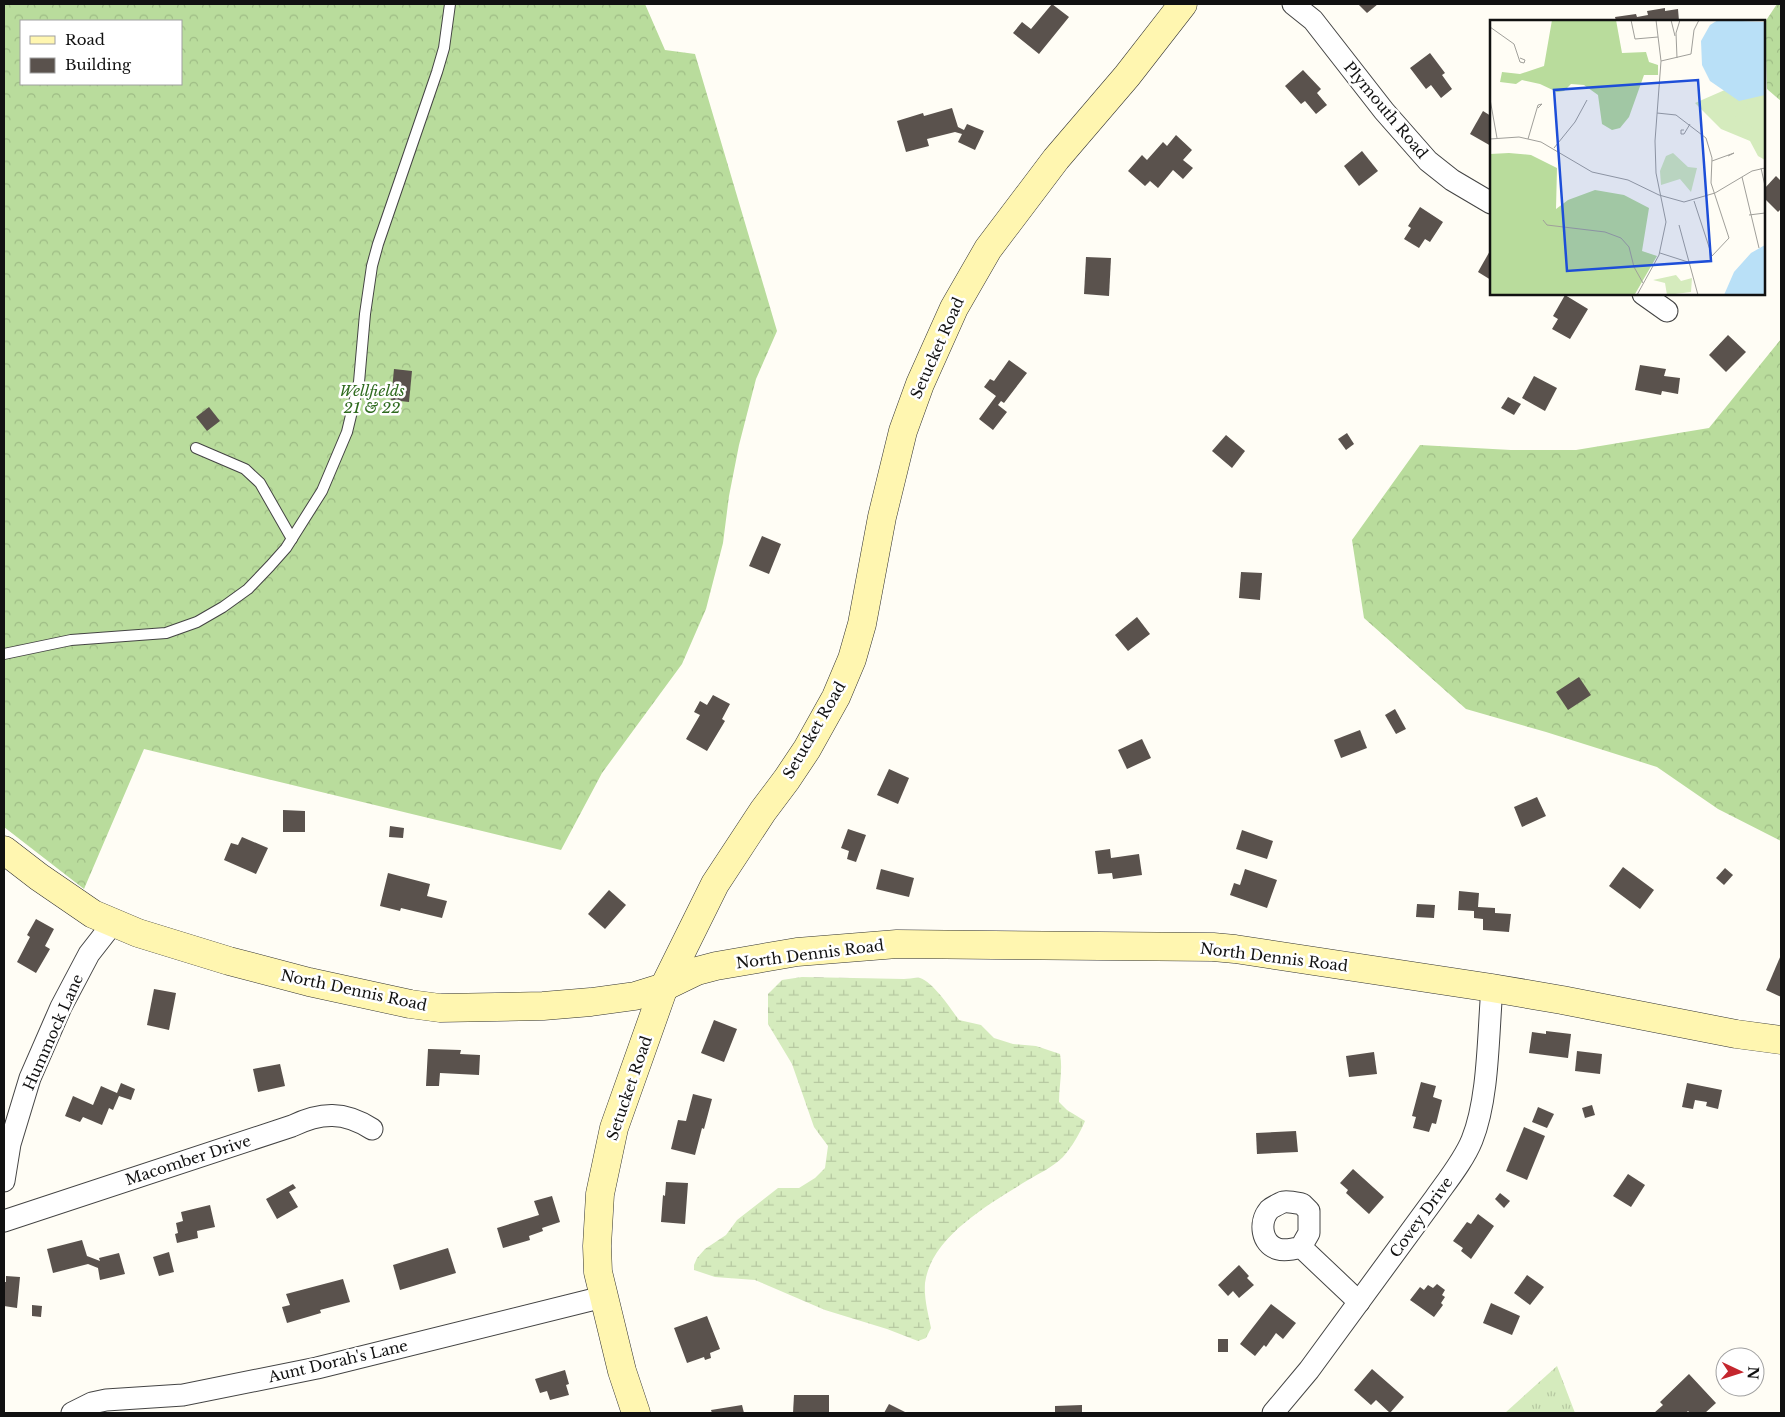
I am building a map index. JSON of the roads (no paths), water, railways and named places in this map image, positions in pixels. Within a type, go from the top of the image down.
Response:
[{"type":"main road","name":"Setucket Road","points":[[636,1413],[622,1371],[598,1272],[597,1246],[600,1194],[609,1146],[627,1086],[664,987],[715,884],[763,811],[787,779],[836,697],[852,659],[862,624],[886,502],[903,431],[920,384],[954,308],[988,249],[1056,159],[1127,76],[1182,4]]},
{"type":"main road","name":"North Dennis Road","points":[[4,850],[39,877],[94,914],[138,933],[264,970],[410,1004],[440,1008],[543,1006],[635,996],[664,987],[697,971],[716,966],[797,952],[898,944],[1213,947],[1274,954],[1492,988],[1680,1024],[1781,1040]]},
{"type":"street","name":"Plymouth Road","points":[[1293,4],[1313,20],[1384,111],[1428,161],[1452,180],[1490,202]]},
{"type":"street","points":[[1644,295],[1668,311]]},
{"type":"street","name":"Hummock Lane","points":[[4,1180],[10,1144],[30,1078],[61,1008],[89,954],[114,922]]},
{"type":"street","name":"Covey Drive","points":[[1273,1413],[1359,1302],[1452,1174],[1472,1140],[1482,1104],[1492,988]]},
{"type":"street","name":"Macomber Drive","points":[[4,1221],[318,1116],[350,1118],[359,1120],[372,1128]]},
{"type":"street","points":[[1301,1247],[1359,1302]]},
{"type":"street","name":"Aunt Dorah's Lane","points":[[72,1413],[92,1403],[106,1400],[183,1395],[299,1372],[603,1297]]},
{"type":"lane","points":[[4,654],[71,640],[166,633],[187,626],[223,607],[248,589],[286,548],[322,491],[341,447],[352,415],[362,361],[366,314],[374,259],[437,72],[444,48],[450,4]]},
{"type":"lane","points":[[196,448],[245,469],[260,483],[292,539]]},
{"type":"park label","name":"Wellfields 21 & 22","points":[[372,398]]}]
